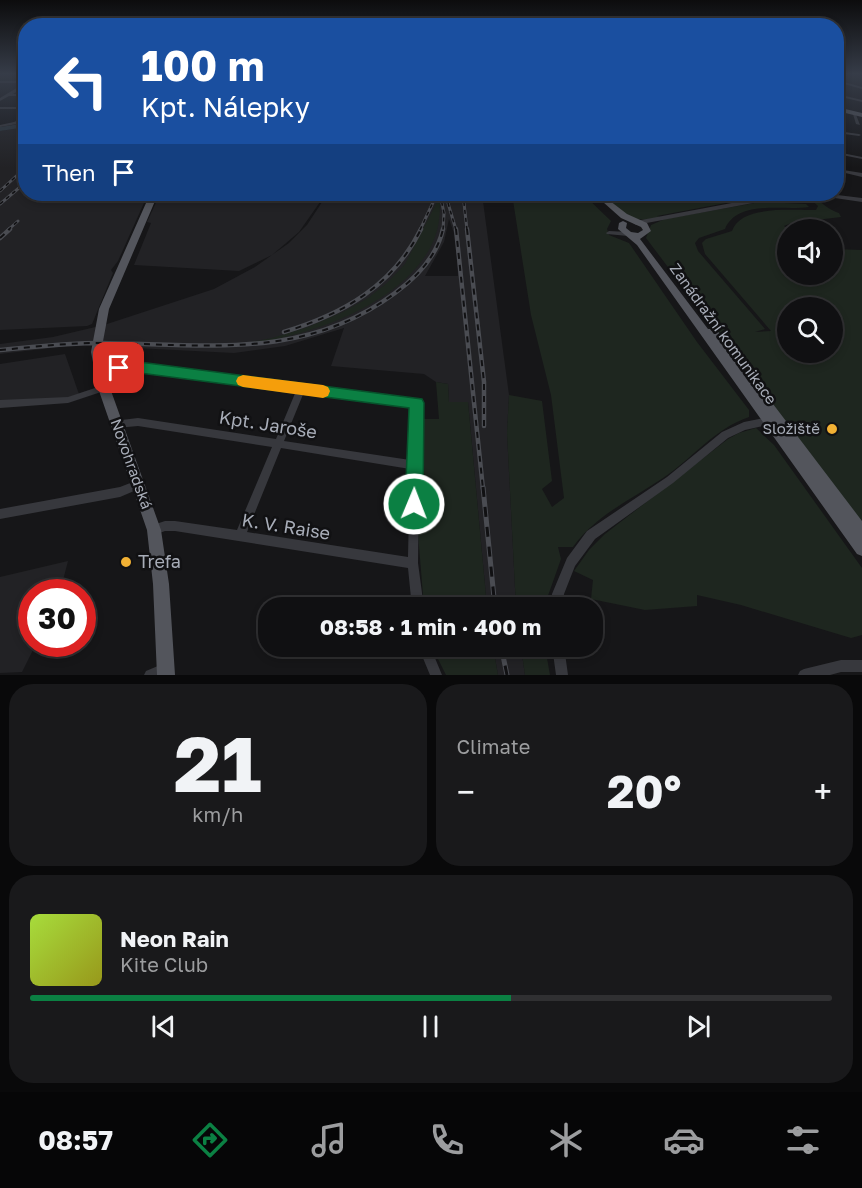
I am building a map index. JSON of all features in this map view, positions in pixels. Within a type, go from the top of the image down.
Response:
[{"type":"main road","points":[[844,110],[862,115]]},
{"type":"main road","name":"Novohradská","points":[[151,201],[102,316],[96,343],[104,388],[154,530],[161,584],[166,672]]},
{"type":"main road","name":"Zanádražní komunikace","points":[[600,201],[625,220],[862,533]]},
{"type":"main road","name":"Zanádražní komunikace","points":[[604,201],[614,211]]},
{"type":"main road","name":"Zanádražní komunikace","points":[[630,229],[633,240],[648,251],[862,549]]},
{"type":"street","points":[[0,108],[18,108]]},
{"type":"street","points":[[853,112],[858,124]]},
{"type":"street","points":[[0,126],[18,122]]},
{"type":"street","points":[[844,133],[859,135]]},
{"type":"street","points":[[844,154],[862,158]]},
{"type":"street","points":[[844,171],[862,175]]},
{"type":"street","points":[[844,196],[862,200]]},
{"type":"street","points":[[630,229],[753,201],[797,201]]},
{"type":"street","points":[[100,374],[119,368],[132,367],[417,403],[413,563],[417,597]]},
{"type":"street","points":[[0,404],[68,400],[104,388]]},
{"type":"street","points":[[240,536],[301,389]]},
{"type":"street","name":"Kpt. Jaroše","points":[[116,424],[138,422],[415,465]]},
{"type":"street","points":[[558,597],[571,562],[591,535],[670,480],[724,435],[744,426],[769,422]]},
{"type":"street","points":[[0,514],[120,492],[138,485]]},
{"type":"street","name":"K. V. Raise","points":[[154,530],[162,526],[175,526],[413,563]]},
{"type":"street","points":[[429,657],[436,675]]},
{"type":"street","points":[[560,657],[562,675]]},
{"type":"street","points":[[804,675],[841,666],[862,666]]},
{"type":"street","points":[[150,675],[166,672]]},
{"type":"shaded area","points":[[18,128],[18,201],[145,201],[118,261],[111,270],[113,273],[92,324],[0,330],[0,131]]},
{"type":"shaded area","points":[[157,201],[320,201],[299,232],[272,255],[239,271],[134,265],[151,223],[147,222]]},
{"type":"shaded area","points":[[323,201],[483,201],[509,395],[507,433],[515,597],[486,597],[468,402],[449,402],[448,384],[436,382],[424,374],[331,366],[344,328],[285,346],[234,353],[76,345],[0,354],[0,344],[53,337],[104,325],[214,289],[255,267],[289,243],[307,225]],"holes":[[[449,219],[456,239],[458,276],[425,276],[444,242]]]},
{"type":"shaded area","points":[[437,201],[440,201],[437,232],[419,265],[399,284],[375,301],[348,316],[319,327],[290,336],[236,345],[272,338],[308,327],[343,312],[368,298],[387,283],[405,264]]},
{"type":"shaded area","points":[[513,201],[590,201],[611,221],[607,229],[609,235],[629,243],[697,342],[749,410],[749,417],[736,422],[714,436],[663,478],[615,508],[592,526],[573,547],[558,547],[561,559],[548,597],[515,597],[507,433],[509,395],[542,401],[552,481],[542,489],[552,507],[564,498],[551,395],[531,315]]},
{"type":"shaded area","points":[[609,201],[736,201],[642,220],[628,215]]},
{"type":"shaded area","points":[[813,201],[819,201],[839,213],[841,217],[777,219],[777,285],[843,285],[843,249],[862,250],[862,524],[646,238],[651,225],[665,219],[760,202],[806,204],[809,207],[762,208],[740,213],[725,229],[699,238],[695,243],[698,251],[765,329],[755,332],[771,331],[705,254],[702,243],[706,239],[732,231],[737,222],[746,216],[782,210],[816,210],[818,206]]},
{"type":"shaded area","points":[[65,354],[80,397],[0,404],[0,364]]},
{"type":"shaded area","points":[[436,382],[448,384],[449,402],[468,402],[486,597],[423,597],[417,522],[419,419],[439,419]]},
{"type":"shaded area","points":[[756,428],[774,445],[862,568],[862,635],[851,638],[741,605],[697,595],[697,606],[645,610],[603,601],[603,597],[591,597],[593,580],[574,571],[589,550],[605,534],[728,439]]},
{"type":"shaded area","points":[[68,561],[63,579],[18,579],[18,657],[30,657],[22,672],[0,673],[0,577]]},
{"type":"shaded area","points":[[437,657],[495,657],[498,675],[446,675]]},
{"type":"shaded area","points":[[495,657],[522,657],[525,675],[498,675]]},
{"type":"shaded area","points":[[522,657],[547,657],[550,675],[525,675]]},
{"type":"waterway","points":[[0,129],[18,126]]},
{"type":"railway","points":[[0,191],[18,174]]},
{"type":"railway","points":[[0,204],[18,189]]},
{"type":"railway","points":[[420,230],[434,201]]},
{"type":"railway","points":[[441,201],[444,213],[443,230]]},
{"type":"railway","points":[[464,201],[467,230]]},
{"type":"railway","points":[[448,203],[456,230]]},
{"type":"railway","points":[[8,230],[18,221]]},
{"type":"railway","points":[[0,238],[10,229]]},
{"type":"railway","points":[[284,332],[346,307],[364,295],[396,267],[421,229]]},
{"type":"railway","points":[[0,350],[88,343],[215,346],[253,344],[289,339],[325,330],[361,315],[403,287],[431,257],[443,229]]},
{"type":"railway","points":[[456,229],[483,489]]},
{"type":"railway","points":[[467,229],[484,382],[484,426]]},
{"type":"railway","points":[[483,487],[494,597]]},
{"type":"railway","points":[[503,657],[507,675]]},
{"type":"slow traffic","points":[[243,381],[323,391]]},
{"type":"place","name":"Složiště","points":[[832,429]]},
{"type":"place","name":"Trefa","points":[[126,562]]},
{"type":"route","points":[[119,368],[132,367],[417,403],[414,504]]}]
